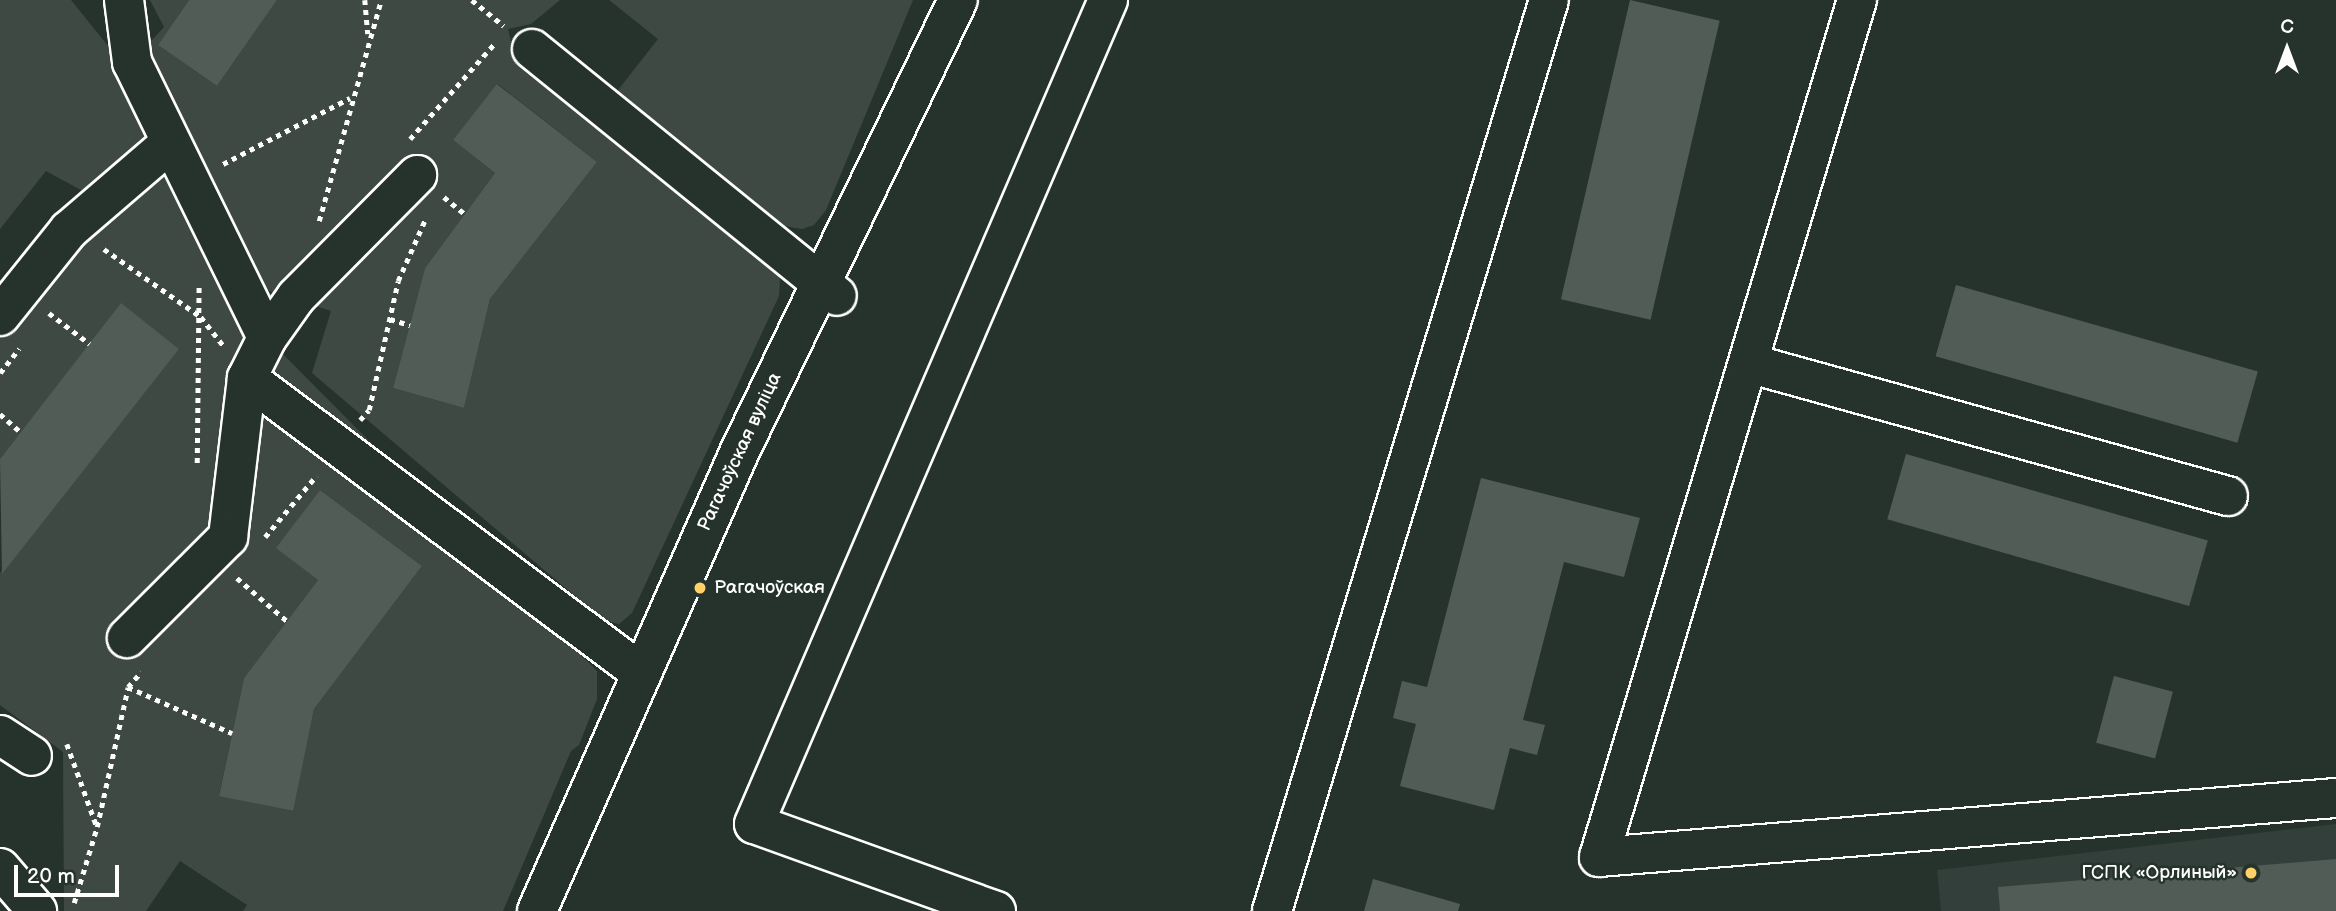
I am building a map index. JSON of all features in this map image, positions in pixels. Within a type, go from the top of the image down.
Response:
[{"type":"street","points":[[124,0],[132,62],[267,338]]},
{"type":"street","name":"Рагачоўская вуліца","points":[[537,911],[642,673],[829,288],[958,0]]},
{"type":"street","points":[[996,911],[754,824],[1108,0]]},
{"type":"street","points":[[1272,911],[1549,0]]},
{"type":"street","points":[[1857,0],[1599,857],[2336,798]]},
{"type":"street","points":[[532,49],[829,288]]},
{"type":"street","points":[[0,316],[69,230],[170,143]]},
{"type":"street","points":[[127,639],[228,537],[247,378],[267,338],[296,297],[428,184]]},
{"type":"street","points":[[1748,363],[2228,496]]},
{"type":"street","points":[[247,378],[642,673]]},
{"type":"street","points":[[0,734],[32,756]]},
{"type":"street","points":[[0,867],[37,911]]},
{"type":"path","points":[[365,0],[369,36]]},
{"type":"path","points":[[316,230],[350,98],[381,0]]},
{"type":"path","points":[[191,181],[350,98]]},
{"type":"path","points":[[428,184],[465,214]]},
{"type":"path","points":[[69,230],[201,317],[247,378]]},
{"type":"path","points":[[197,468],[201,317],[198,276]]},
{"type":"path","points":[[48,313],[90,344]]},
{"type":"path","points":[[390,318],[410,325]]},
{"type":"path","points":[[0,415],[21,432]]},
{"type":"path","points":[[232,574],[287,621]]},
{"type":"path","points":[[72,911],[97,827],[128,687],[232,733]]},
{"type":"shaded area","points":[[0,0],[71,0],[121,62],[132,62],[164,27],[150,0],[189,0],[158,45],[217,86],[277,0],[560,0],[531,24],[508,29],[516,64],[780,277],[779,296],[632,613],[619,624],[603,620],[312,373],[331,311],[242,282],[267,338],[597,671],[597,699],[579,745],[571,751],[503,911],[243,911],[247,905],[180,861],[146,911],[64,911],[63,752],[0,705],[0,573],[179,349],[121,304],[0,459],[0,316],[99,200],[46,171],[0,229]],"holes":[[[498,84],[597,162],[490,299],[464,408],[393,388],[425,268],[495,173],[453,140]],[[320,490],[422,566],[314,709],[292,811],[219,795],[244,678],[318,580],[277,548]]]},
{"type":"shaded area","points":[[609,0],[913,0],[826,210],[814,225],[802,229],[778,225],[615,94],[658,39]]},
{"type":"shaded area","points":[[2336,824],[2336,911],[1941,911],[1937,870]]},
{"type":"building","points":[[189,0],[277,0],[217,86],[158,45]]},
{"type":"building","points":[[1630,0],[1720,21],[1651,320],[1561,299]]},
{"type":"building","points":[[497,84],[597,162],[490,299],[464,408],[393,388],[425,268],[495,173],[453,140]]},
{"type":"building","points":[[1956,285],[2258,372],[2237,443],[1936,356]]},
{"type":"building","points":[[121,303],[179,349],[2,574],[0,459]]},
{"type":"building","points":[[1906,454],[2208,541],[2189,606],[1887,519]]},
{"type":"building","points":[[1481,478],[1640,518],[1624,577],[1564,562],[1523,720],[1545,725],[1537,755],[1510,748],[1494,810],[1400,786],[1416,724],[1393,718],[1402,681],[1427,687]]},
{"type":"building","points":[[320,490],[422,566],[314,709],[293,811],[219,796],[244,678],[318,580],[276,548]]},
{"type":"building","points":[[2114,676],[2173,692],[2155,758],[2096,743]]},
{"type":"building","name":"ГСПК «Орлиный»","points":[[2336,859],[2336,911],[2000,911],[1998,887]]},
{"type":"building","points":[[1373,879],[1460,904],[1458,911],[1364,911]]},
{"type":"place","name":"Рагачоўская","points":[[700,588]]},
{"type":"place","name":"ГСПК «Орлиный»","points":[[2251,873]]}]
